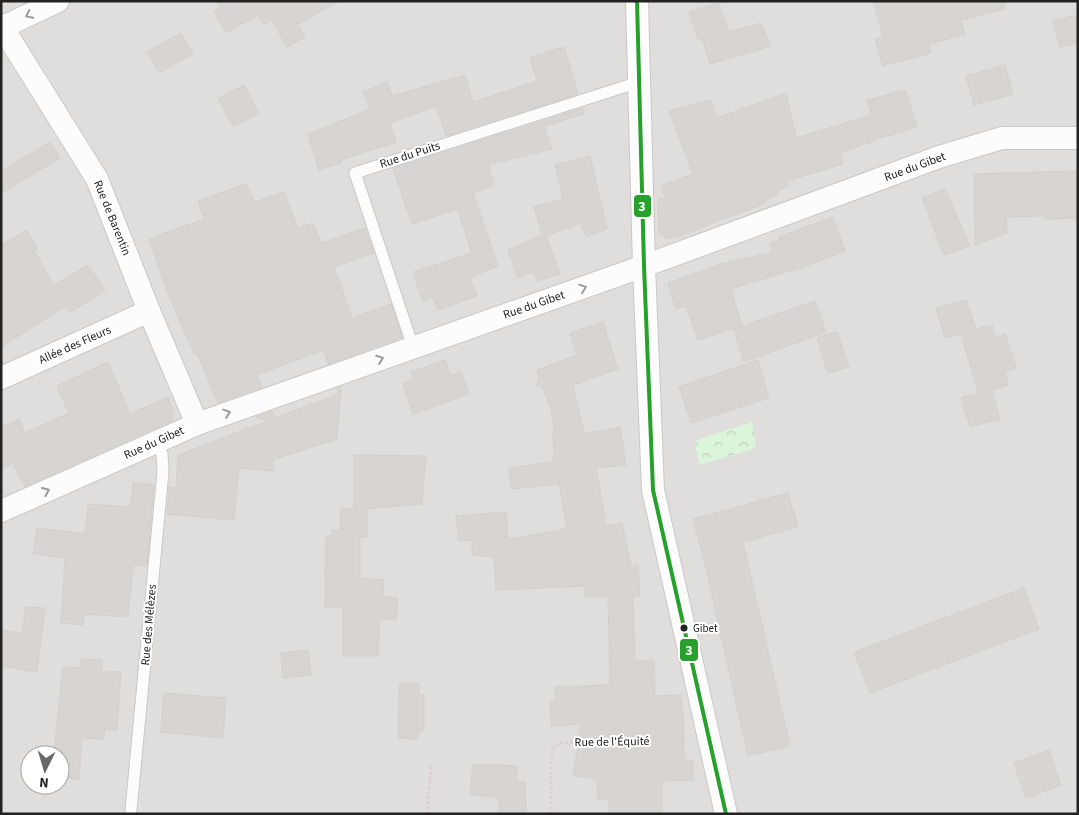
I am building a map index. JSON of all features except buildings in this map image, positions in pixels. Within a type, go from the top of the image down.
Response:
[{"type":"street","points":[[2,27],[58,1]]},
{"type":"street","points":[[637,1],[644,266],[653,490],[726,814]]},
{"type":"street","name":"Rue de Barentin","points":[[2,27],[97,179],[149,311],[197,424]]},
{"type":"street","name":"Rue du Gibet","points":[[1,511],[197,424],[644,266],[939,157],[1002,138],[1078,138]]},
{"type":"street","name":"Allée des Fleurs","points":[[1,378],[149,311]]},
{"type":"lane","name":"Rue du Puits","points":[[413,348],[355,173],[639,82]]},
{"type":"lane","name":"Rue des Mélèzes","points":[[131,810],[164,472],[162,454],[156,442]]},
{"type":"path","name":"Rue de l'Équité","points":[[551,814],[551,760],[553,749],[559,743],[709,739]]},
{"type":"path","points":[[427,814],[432,765]]},
{"type":"shaded area","points":[[1,1],[1078,1],[1078,814],[1,814]]},
{"type":"green space","points":[[752,422],[756,448],[700,465],[694,441]]},
{"type":"transit line","name":"3","points":[[637,1],[644,266],[653,490],[726,814]]},
{"type":"place","name":"Gibet","points":[[684,628]]}]
